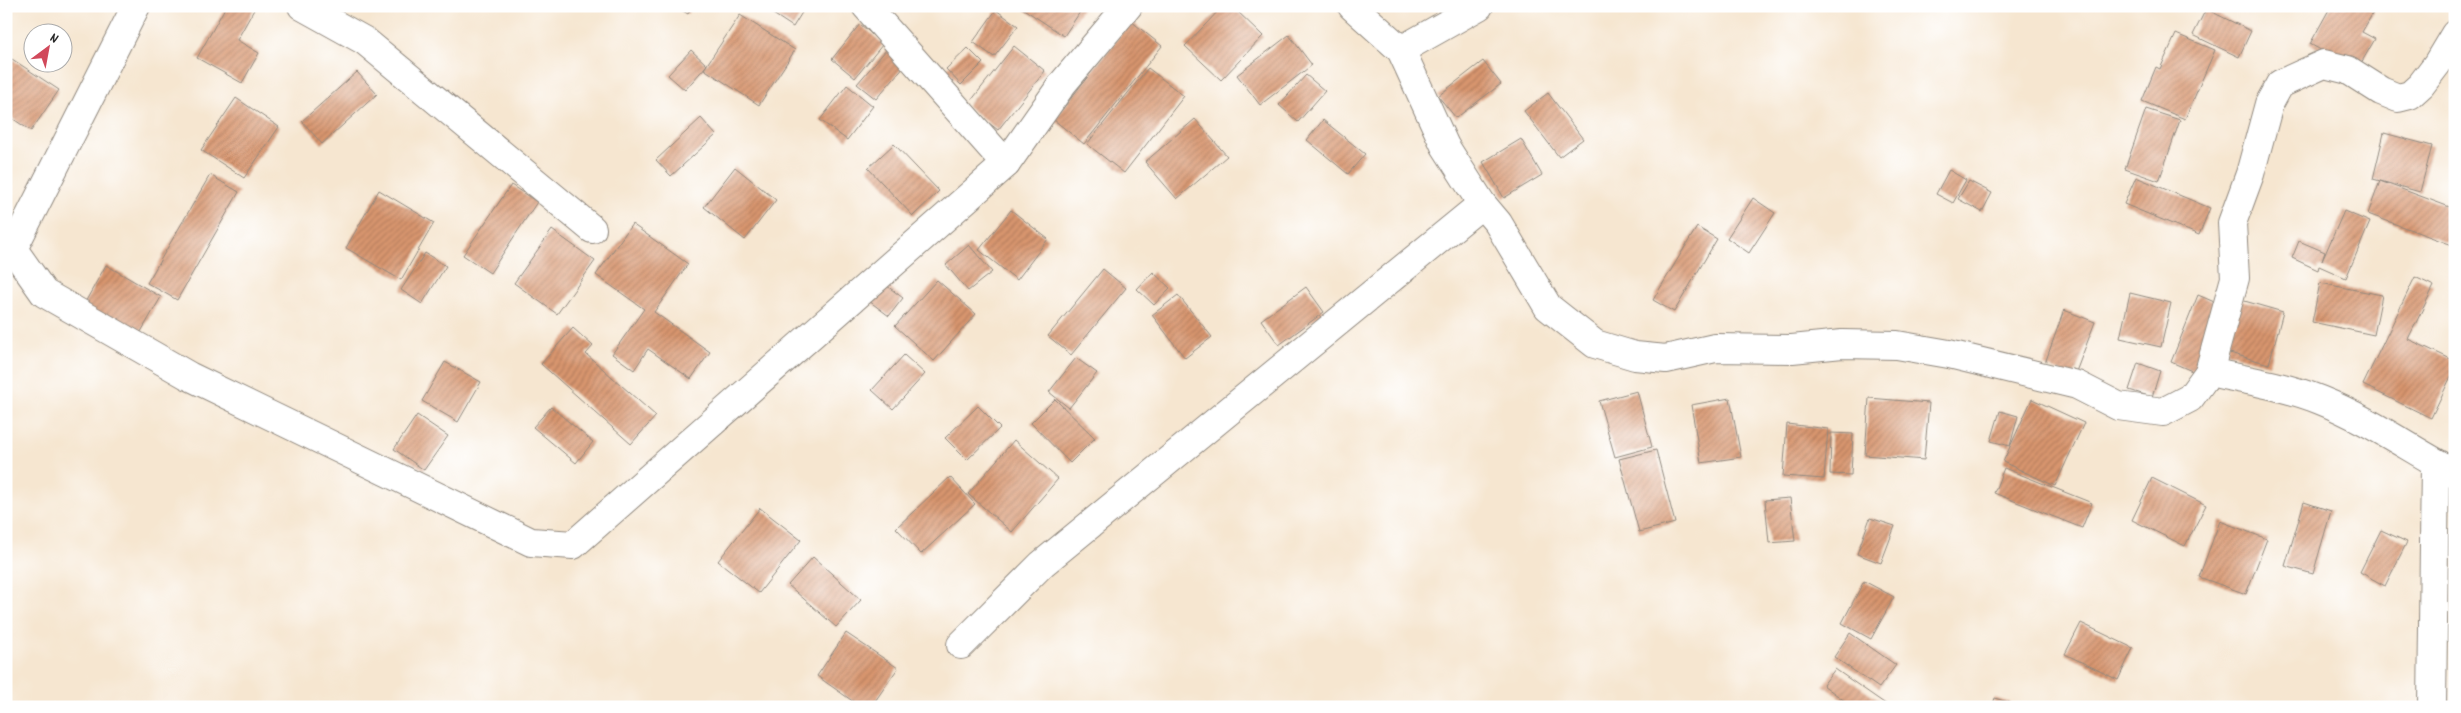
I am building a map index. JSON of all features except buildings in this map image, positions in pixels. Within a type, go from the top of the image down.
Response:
[{"type":"street","points":[[136,6],[13,249],[44,293],[189,376],[531,542],[573,545],[1006,164],[1063,83],[1128,6]]},
{"type":"street","points":[[302,6],[365,42],[592,229]]},
{"type":"street","points":[[866,6],[1006,164]]},
{"type":"street","points":[[1352,6],[1401,50],[1445,146],[1482,204],[1498,223],[1548,307],[1596,344],[1635,356],[1666,359],[1715,348],[1792,349],[1842,344],[1897,345],[1949,354],[2078,385],[2118,406],[2163,412],[2190,398],[2209,372],[2234,278],[2232,223],[2250,174],[2269,104],[2280,84],[2324,64],[2348,70],[2381,91],[2398,98],[2410,95],[2421,85],[2437,64],[2455,34]]},
{"type":"street","points":[[1401,50],[1479,6]]},
{"type":"street","points":[[961,645],[1042,564],[1482,204]]},
{"type":"street","points":[[2209,372],[2268,384],[2319,399],[2373,424],[2445,468],[2432,707]]}]
